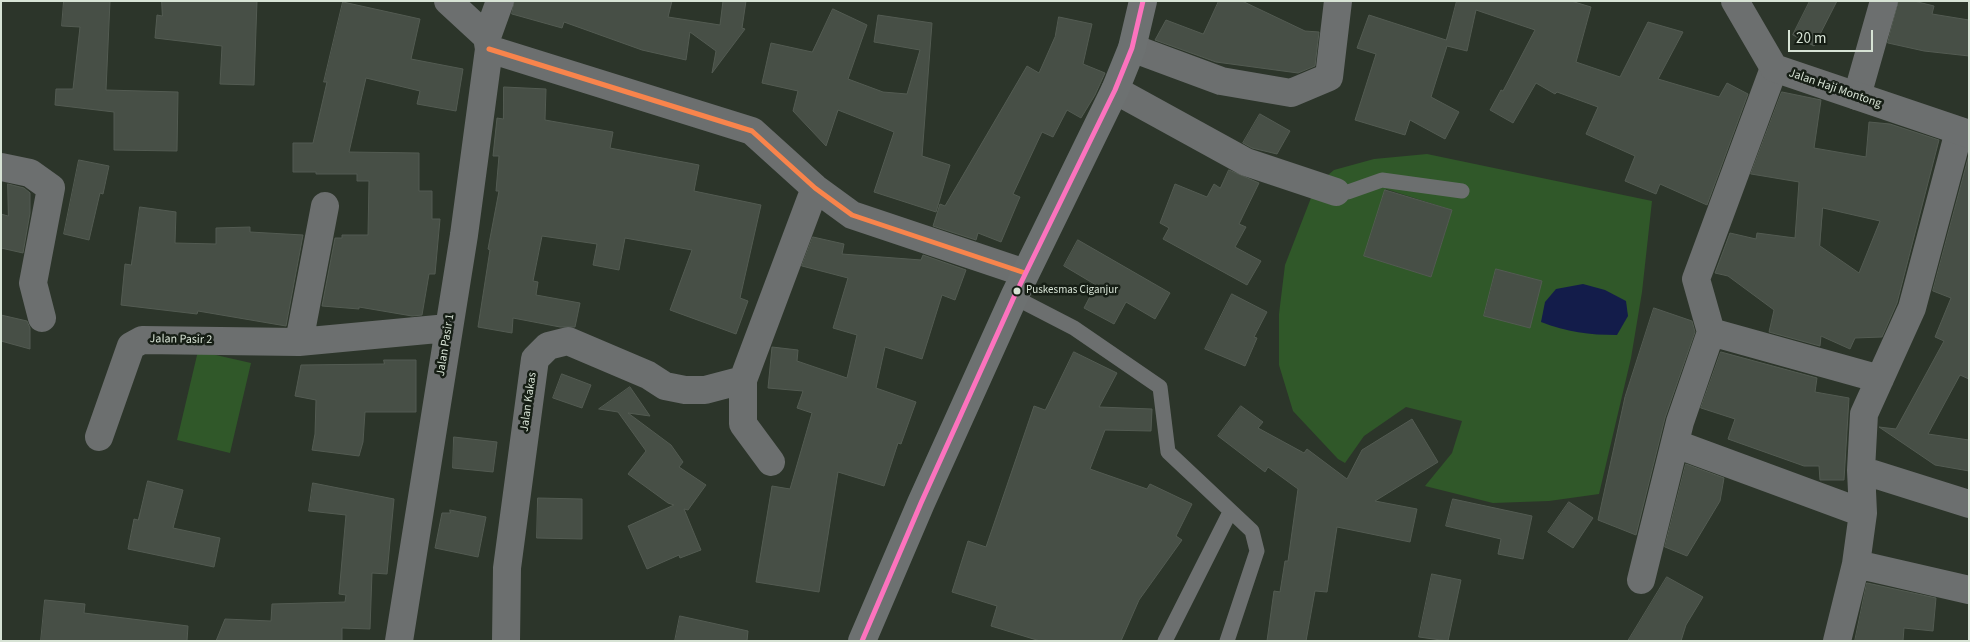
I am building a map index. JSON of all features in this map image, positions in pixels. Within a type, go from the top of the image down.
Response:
[{"type":"main road","points":[[862,641],[921,503],[1019,285],[1115,90],[1132,48],[1144,1]]},
{"type":"street","points":[[448,1],[488,43],[752,131],[815,188],[852,215],[1019,285]]},
{"type":"street","name":"Jalan Pasir 1","points":[[399,641],[464,235],[488,43],[500,1]]},
{"type":"street","points":[[1132,48],[1221,81],[1291,93],[1329,77],[1338,1]]},
{"type":"street","name":"Jalan Haji Montong","points":[[1735,1],[1774,68],[1964,132]]},
{"type":"street","points":[[1857,96],[1884,1]]},
{"type":"street","points":[[1642,580],[1680,422],[1711,332],[1696,279],[1774,68]]},
{"type":"street","points":[[1115,90],[1246,162],[1336,192]]},
{"type":"street","points":[[1837,641],[1856,564],[1863,513],[1861,470],[1864,414],[1912,308],[1964,132]]},
{"type":"street","points":[[1,167],[30,172],[51,188],[33,282],[42,318]]},
{"type":"street","points":[[771,462],[743,424],[743,380],[815,188]]},
{"type":"street","points":[[299,342],[325,206]]},
{"type":"street","name":"Jalan Pasir 2","points":[[99,437],[131,346],[142,340],[299,342],[448,328]]},
{"type":"street","points":[[1711,332],[1880,379]]},
{"type":"street","name":"Jalan Kakas","points":[[506,641],[507,568],[534,359],[548,346],[568,341],[648,375],[665,386],[685,390],[705,390],[743,380]]},
{"type":"street","points":[[1676,444],[1863,513]]},
{"type":"street","points":[[1861,470],[1969,504]]},
{"type":"street","points":[[1856,564],[1969,590]]},
{"type":"lane","points":[[1336,192],[1348,192],[1382,180],[1462,191]]},
{"type":"lane","points":[[1019,285],[1074,328],[1160,387],[1168,452],[1252,531],[1257,551],[1227,641]]},
{"type":"lane","points":[[1165,641],[1230,512]]},
{"type":"green space","points":[[1427,154],[1652,201],[1642,292],[1631,358],[1599,494],[1549,501],[1493,503],[1425,486],[1452,453],[1462,421],[1406,407],[1364,436],[1345,463],[1338,459],[1293,411],[1279,365],[1279,314],[1285,265],[1316,185],[1334,170],[1374,159]],"holes":[[[1386,189],[1452,210],[1431,277],[1365,256]],[[1496,270],[1542,281],[1484,316]]]},
{"type":"green space","points":[[198,351],[251,363],[230,453],[177,440]]},
{"type":"water","points":[[1583,284],[1605,290],[1626,301],[1628,316],[1617,335],[1578,332],[1541,322],[1545,302],[1556,289]]},
{"type":"building","points":[[64,1],[110,1],[106,90],[178,92],[177,151],[114,150],[114,112],[55,105],[56,89],[73,89],[80,27],[62,26]]},
{"type":"building","points":[[162,1],[257,1],[254,85],[220,84],[222,46],[155,38],[157,15],[162,16]]},
{"type":"building","points":[[515,1],[672,1],[668,17],[720,25],[723,1],[746,1],[742,28],[745,29],[712,73],[716,51],[690,32],[686,60],[642,50],[564,22],[562,28],[512,14]]},
{"type":"building","points":[[1219,1],[1242,1],[1305,31],[1319,32],[1315,66],[1298,73],[1216,62],[1155,40],[1166,20],[1203,34]]},
{"type":"building","points":[[1457,1],[1571,1],[1591,7],[1576,62],[1620,77],[1648,22],[1683,32],[1658,79],[1719,97],[1727,83],[1748,94],[1707,205],[1660,184],[1656,194],[1625,181],[1635,156],[1586,134],[1598,107],[1557,92],[1555,94],[1536,83],[1513,123],[1490,110],[1501,90],[1503,91],[1535,30],[1476,10],[1467,51],[1447,46],[1431,97],[1459,112],[1445,139],[1410,120],[1405,135],[1355,120],[1376,54],[1357,48],[1369,15],[1446,40]]},
{"type":"building","points":[[1810,1],[1837,1],[1814,46],[1793,35]]},
{"type":"building","points":[[1899,1],[1914,1],[1934,6],[1932,14],[1969,20],[1969,56],[1924,51],[1888,43]]},
{"type":"building","points":[[343,2],[420,19],[411,59],[463,69],[456,111],[417,104],[420,91],[366,78],[349,152],[419,153],[419,191],[432,191],[432,219],[440,219],[435,274],[429,274],[422,315],[412,316],[359,307],[359,309],[322,306],[335,238],[342,238],[342,235],[368,235],[369,181],[357,181],[357,174],[293,172],[293,143],[313,143],[327,82],[324,82]]},
{"type":"building","points":[[833,9],[867,25],[848,79],[883,92],[907,94],[920,50],[874,42],[878,15],[932,23],[922,156],[950,165],[936,212],[874,192],[894,132],[838,110],[826,146],[793,111],[798,91],[762,83],[771,43],[812,52]]},
{"type":"building","points":[[1059,17],[1092,24],[1083,64],[1105,73],[1095,95],[1081,118],[1067,110],[1053,137],[1042,132],[1013,194],[1020,197],[1001,242],[978,233],[976,240],[933,226],[940,204],[945,206],[1027,66],[1039,73],[1055,37]]},
{"type":"building","points":[[504,87],[546,89],[545,120],[613,132],[610,148],[699,165],[694,191],[761,205],[740,298],[748,301],[736,334],[670,310],[692,250],[625,238],[619,270],[593,265],[597,244],[542,236],[533,281],[538,282],[536,295],[580,303],[575,327],[560,327],[513,318],[512,333],[478,327],[490,250],[488,249],[499,191],[496,191],[499,156],[493,156],[497,118],[503,119]]},
{"type":"building","points":[[1782,92],[1821,100],[1814,148],[1866,157],[1869,122],[1890,124],[1939,140],[1897,303],[1882,337],[1855,338],[1850,349],[1821,336],[1820,346],[1769,332],[1774,310],[1728,276],[1715,273],[1730,233],[1756,239],[1757,233],[1795,238],[1799,182],[1751,174]],"holes":[[[1823,208],[1880,221],[1859,273],[1820,246]]]},
{"type":"building","points":[[1260,114],[1290,131],[1277,154],[1252,148],[1243,143]]},
{"type":"building","points":[[1969,155],[1969,379],[1960,375],[1928,434],[1969,440],[1969,471],[1935,465],[1879,427],[1896,429],[1944,341],[1935,337],[1951,298],[1933,291]]},
{"type":"building","points":[[79,160],[109,166],[103,194],[100,193],[89,240],[64,234]]},
{"type":"building","points":[[1229,170],[1259,183],[1239,224],[1246,227],[1235,247],[1261,261],[1247,285],[1163,239],[1169,228],[1160,223],[1175,184],[1207,197],[1214,184],[1220,188]]},
{"type":"building","points":[[8,184],[24,188],[30,193],[30,213],[23,253],[1,248],[1,214],[8,216]]},
{"type":"building","points":[[1385,190],[1452,210],[1431,277],[1364,256]]},
{"type":"building","points":[[140,207],[176,212],[175,243],[216,244],[216,228],[250,227],[250,232],[303,235],[286,326],[198,311],[197,314],[121,305],[125,264],[131,265]]},
{"type":"building","points":[[813,237],[844,244],[842,254],[921,260],[923,255],[966,270],[955,300],[942,295],[922,359],[885,347],[876,388],[916,402],[901,444],[898,443],[884,486],[838,472],[819,592],[756,582],[772,486],[790,489],[812,413],[797,408],[803,391],[768,388],[772,347],[798,350],[797,361],[847,378],[857,335],[833,328],[848,278],[802,266]]},
{"type":"building","points":[[1078,240],[1170,293],[1155,319],[1126,302],[1114,324],[1084,308],[1096,285],[1064,266]]},
{"type":"building","points":[[1496,269],[1542,281],[1530,328],[1484,316]]},
{"type":"building","points":[[1232,294],[1267,312],[1254,337],[1257,338],[1245,366],[1205,349]]},
{"type":"building","points":[[1654,308],[1692,321],[1695,332],[1665,418],[1636,535],[1598,520],[1625,397]]},
{"type":"building","points":[[1,315],[27,321],[30,328],[30,349],[1,341]]},
{"type":"building","points":[[1074,352],[1117,373],[1099,407],[1152,409],[1151,431],[1105,430],[1090,469],[1147,489],[1150,484],[1192,504],[1176,536],[1182,540],[1139,600],[1121,641],[1040,641],[991,626],[997,606],[952,592],[968,541],[986,547],[1034,406],[1045,410]]},
{"type":"building","points":[[1721,352],[1817,378],[1815,392],[1849,398],[1844,480],[1820,480],[1819,466],[1804,466],[1728,439],[1735,419],[1701,408]]},
{"type":"building","points":[[384,360],[416,360],[416,412],[365,412],[363,442],[359,456],[312,450],[315,434],[316,400],[295,396],[301,365],[384,364]]},
{"type":"building","points":[[562,374],[591,385],[582,408],[553,398]]},
{"type":"building","points":[[630,387],[650,416],[628,413],[671,445],[683,462],[679,467],[706,485],[688,510],[684,509],[701,550],[680,558],[679,555],[647,569],[628,526],[674,505],[668,503],[628,474],[646,451],[618,412],[599,409]]},
{"type":"building","points":[[1241,406],[1263,422],[1258,428],[1304,453],[1307,449],[1347,479],[1362,450],[1412,419],[1438,462],[1375,501],[1417,509],[1410,542],[1337,527],[1327,592],[1315,591],[1306,641],[1267,641],[1274,591],[1280,592],[1285,561],[1288,561],[1298,489],[1268,467],[1265,472],[1218,436]]},
{"type":"building","points":[[454,437],[497,442],[493,472],[453,468]]},
{"type":"building","points":[[1686,464],[1724,478],[1720,501],[1687,556],[1665,547]]},
{"type":"building","points":[[148,481],[183,490],[173,528],[220,538],[214,567],[128,549],[134,519],[138,520]]},
{"type":"building","points":[[313,483],[394,499],[387,574],[372,573],[370,629],[342,628],[342,641],[216,641],[225,619],[271,621],[272,604],[345,602],[346,595],[339,594],[346,515],[309,511]]},
{"type":"building","points":[[538,498],[582,499],[582,539],[537,538]]},
{"type":"building","points":[[1453,499],[1532,516],[1523,559],[1498,554],[1501,539],[1446,526]]},
{"type":"building","points":[[1569,502],[1593,518],[1573,548],[1548,532]]},
{"type":"building","points":[[450,510],[486,517],[478,557],[435,548],[442,513],[450,513]]},
{"type":"building","points":[[1432,574],[1461,580],[1448,641],[1419,637]]},
{"type":"building","points":[[1667,577],[1703,597],[1686,625],[1681,641],[1628,641]]},
{"type":"building","points":[[1867,583],[1936,598],[1933,631],[1904,628],[1903,641],[1855,641]]},
{"type":"building","points":[[45,600],[85,604],[84,613],[188,626],[187,641],[41,641]]},
{"type":"building","points":[[680,616],[748,631],[747,641],[675,641]]},
{"type":"transit line","points":[[862,641],[921,503],[1014,297],[1115,90],[1132,48],[1143,1]]},
{"type":"transit line","points":[[489,49],[752,131],[815,188],[852,215],[1025,273]]},
{"type":"place","name":"Puskesmas Ciganjur","points":[[1017,291]]}]
